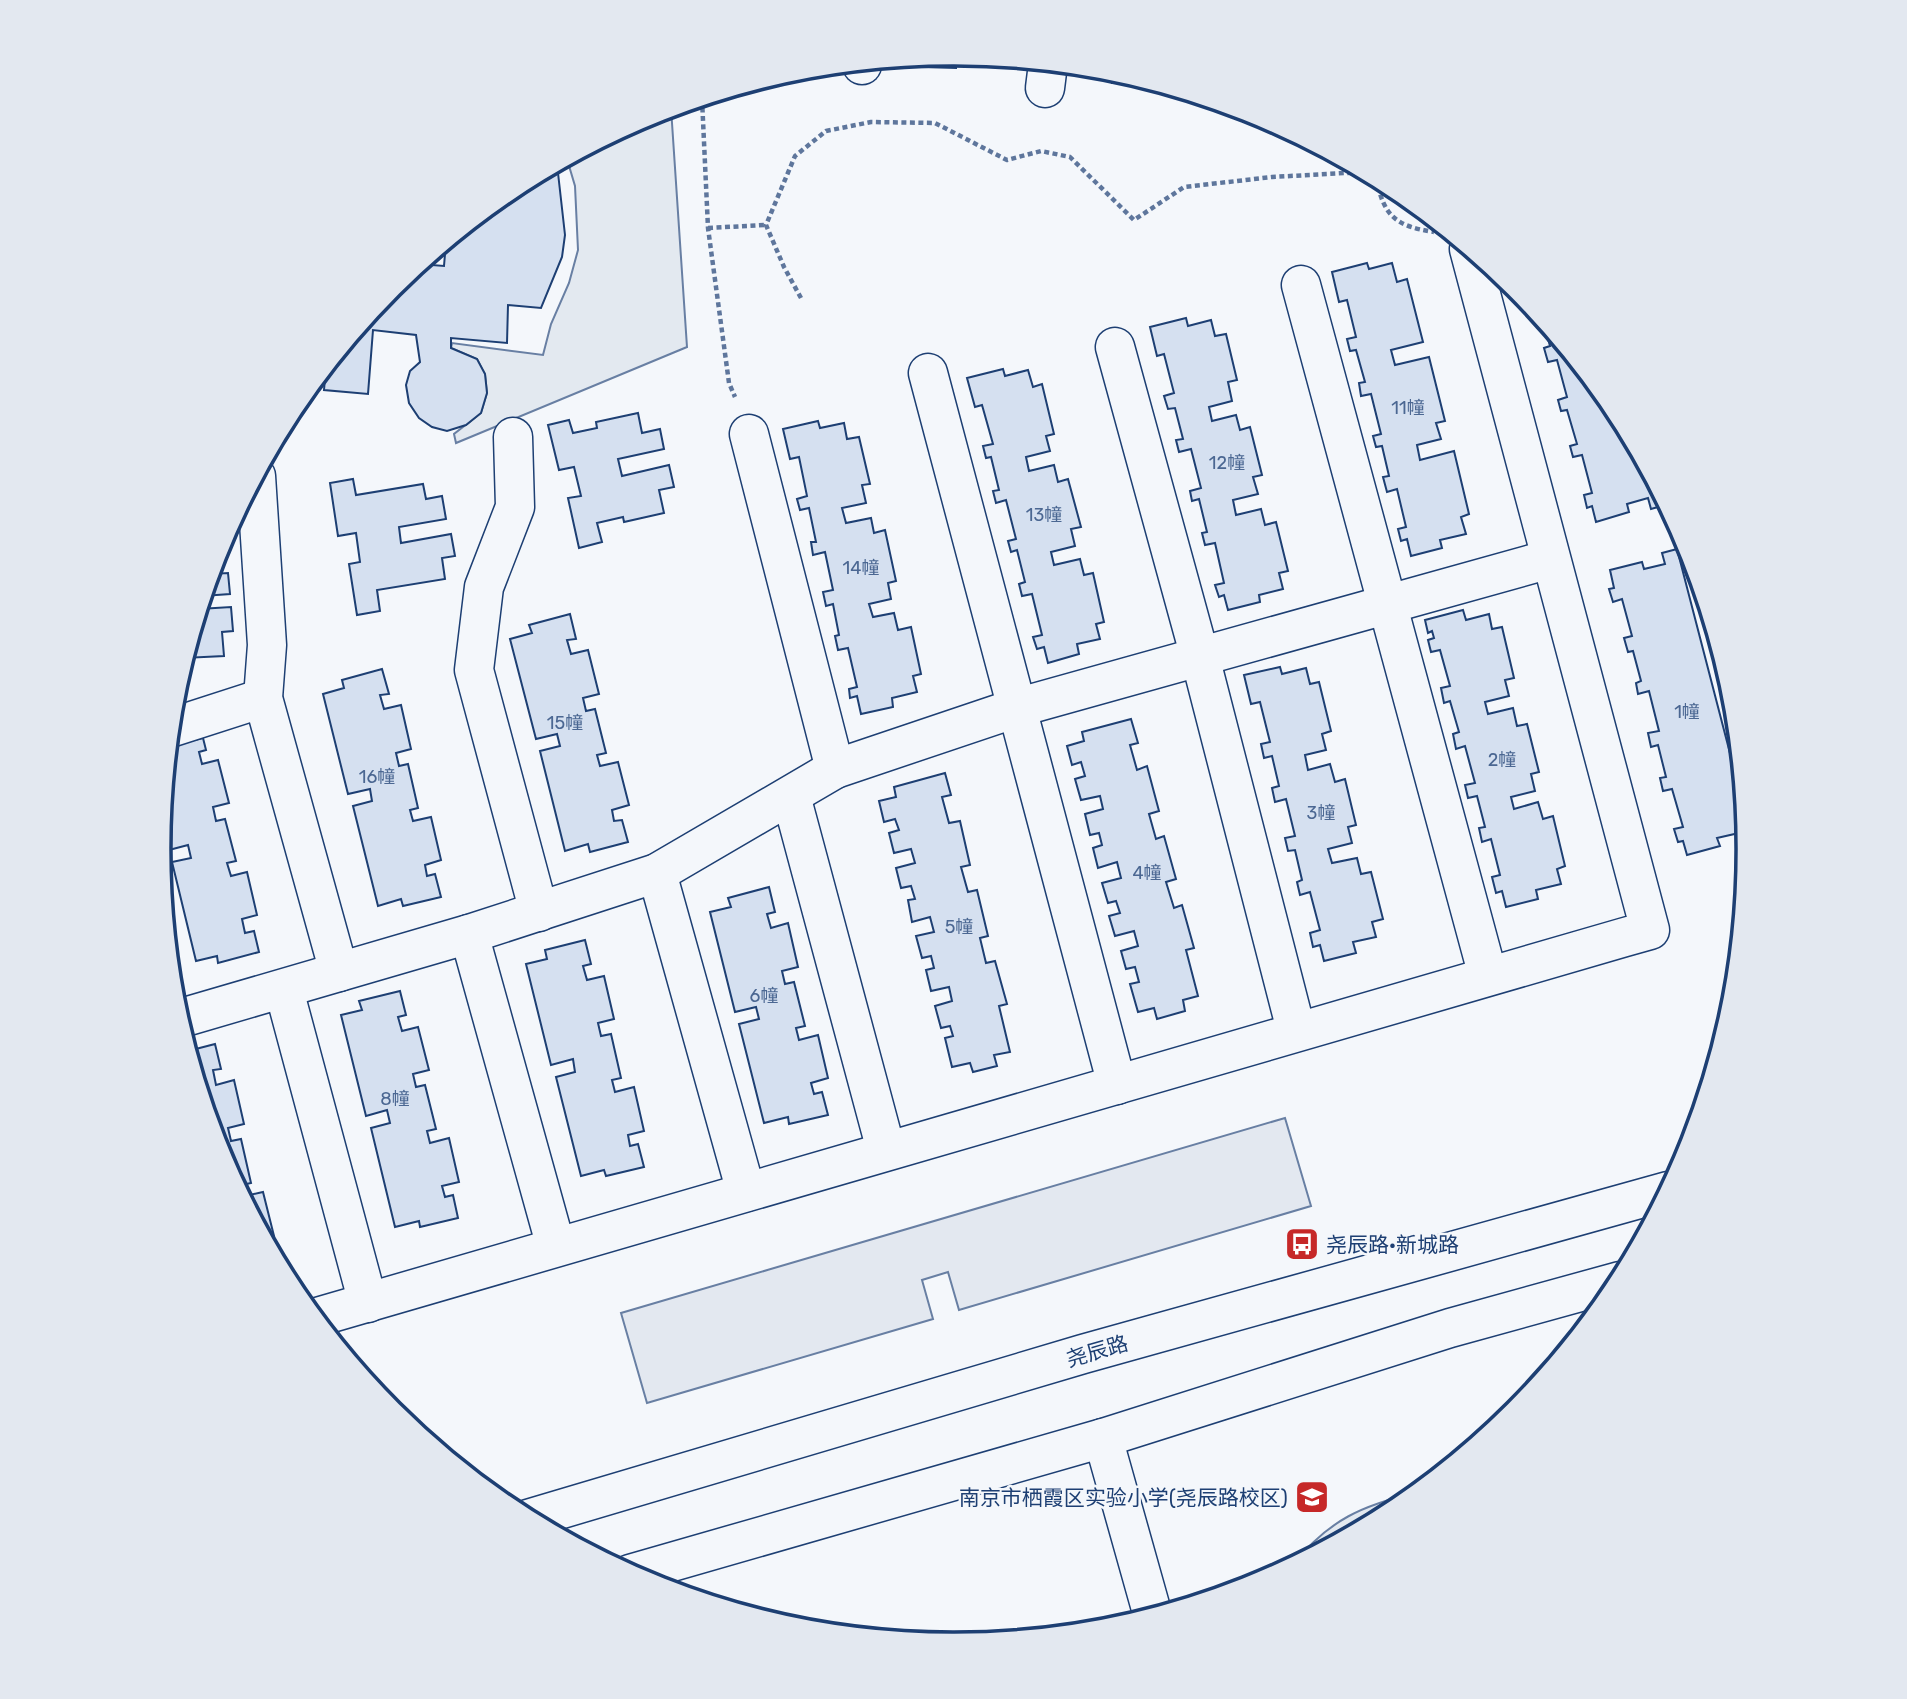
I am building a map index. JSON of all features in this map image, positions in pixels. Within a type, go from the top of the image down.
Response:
[{"type":"main road","points":[[324,1315],[1117,1085],[1296,1030],[1650,930],[1550,559],[1455,249]]},
{"type":"main road","points":[[1301,285],[1488,975]]},
{"type":"main road","points":[[1115,347],[1200,657],[1296,1030]]},
{"type":"main road","points":[[928,373],[1117,1085]]},
{"type":"main road","points":[[749,434],[835,769]]},
{"type":"main road","points":[[513,438],[515,507],[484,587],[474,670],[539,912]]},
{"type":"main road","points":[[253,499],[267,645],[263,698],[339,972]]},
{"type":"main road","points":[[189,1016],[469,934],[657,873],[835,769],[1016,708],[1550,559]]},
{"type":"main road","points":[[181,724],[263,698]]},
{"type":"main road","points":[[791,796],[886,1150]]},
{"type":"main road","points":[[657,873],[746,1192]]},
{"type":"main road","points":[[469,934],[556,1247]]},
{"type":"main road","points":[[284,990],[368,1303]]},
{"type":"main road","name":"尧辰路","points":[[541,1515],[1083,1354],[1657,1194]]},
{"type":"main road","points":[[646,1569],[1103,1438],[1450,1328],[1605,1285]]},
{"type":"main road","points":[[1103,1438],[1151,1607]]},
{"type":"path","points":[[702,108],[708,228],[729,383],[749,434]]},
{"type":"path","points":[[801,298],[766,225],[795,156],[827,131],[871,122],[935,123],[1007,160],[1041,151],[1070,157],[1134,220],[1184,187],[1272,177],[1348,173]]},
{"type":"path","points":[[1379,192],[1391,215],[1409,228],[1442,238]]},
{"type":"path","points":[[708,228],[766,225]]},
{"type":"shaded area","points":[[672,119],[687,347],[456,443],[454,434],[481,413],[487,393],[485,374],[477,359],[451,348],[452,343],[543,355],[551,324],[569,283],[578,250],[575,186],[569,167],[607,147]]},
{"type":"shaded area","points":[[1285,1118],[1311,1206],[959,1310],[948,1272],[922,1280],[933,1319],[647,1403],[621,1313]]},
{"type":"shaded area","points":[[1390,1500],[1307,1549],[1348,1516]]},
{"type":"building","points":[[954,66],[956,68],[925,67]]},
{"type":"building","points":[[558,173],[565,235],[562,257],[541,308],[508,305],[507,343],[451,338],[451,348],[477,359],[485,374],[487,393],[481,413],[466,425],[447,431],[432,427],[419,418],[409,403],[406,385],[410,371],[420,362],[416,335],[373,330],[368,394],[324,390],[325,383],[332,373],[400,296],[433,265],[444,266],[445,254],[477,228]]},
{"type":"building","points":[[1367,263],[1369,269],[1392,263],[1397,282],[1407,279],[1423,342],[1391,350],[1395,365],[1429,357],[1445,421],[1436,423],[1441,439],[1417,445],[1420,460],[1454,451],[1469,514],[1461,517],[1466,534],[1440,540],[1442,548],[1411,556],[1407,539],[1401,541],[1398,529],[1406,527],[1397,489],[1387,492],[1383,477],[1389,476],[1382,446],[1376,447],[1373,436],[1381,434],[1371,394],[1361,396],[1359,383],[1365,382],[1356,350],[1350,351],[1347,339],[1356,337],[1347,300],[1339,302],[1332,272]]},
{"type":"building","points":[[1186,318],[1188,326],[1211,320],[1215,336],[1226,334],[1237,380],[1228,382],[1232,401],[1209,407],[1212,421],[1236,415],[1240,430],[1250,427],[1262,475],[1253,477],[1258,494],[1233,500],[1236,515],[1261,509],[1265,525],[1276,522],[1288,571],[1279,573],[1283,589],[1259,595],[1260,602],[1228,610],[1224,595],[1219,597],[1215,585],[1224,583],[1215,543],[1205,545],[1202,533],[1207,532],[1199,499],[1192,501],[1190,491],[1201,488],[1191,449],[1179,452],[1176,440],[1183,439],[1175,408],[1168,409],[1164,396],[1174,393],[1164,354],[1157,356],[1150,327]]},
{"type":"building","points":[[1549,341],[1605,414],[1658,507],[1651,509],[1648,498],[1627,504],[1629,512],[1596,522],[1592,506],[1587,508],[1584,495],[1592,493],[1582,455],[1573,457],[1570,446],[1577,444],[1567,410],[1561,411],[1558,400],[1567,397],[1557,360],[1548,362],[1544,348],[1550,346]]},
{"type":"building","points":[[1003,369],[1005,376],[1028,370],[1033,387],[1042,384],[1054,434],[1046,436],[1050,451],[1026,457],[1029,471],[1054,465],[1058,482],[1068,479],[1081,527],[1071,529],[1075,546],[1051,552],[1054,565],[1080,559],[1084,575],[1093,573],[1104,622],[1096,624],[1100,639],[1077,644],[1079,654],[1048,663],[1044,647],[1037,649],[1033,637],[1042,635],[1032,594],[1022,596],[1019,584],[1025,582],[1017,550],[1011,552],[1008,541],[1016,539],[1006,500],[996,503],[993,491],[999,490],[991,457],[986,458],[983,446],[993,444],[982,405],[975,407],[967,378]]},
{"type":"building","points":[[638,413],[642,433],[660,429],[664,449],[618,459],[622,476],[669,465],[674,487],[659,490],[664,513],[624,522],[623,517],[597,523],[602,542],[579,548],[568,498],[581,496],[574,467],[559,470],[548,425],[569,420],[573,433],[597,428],[596,422]]},
{"type":"building","points":[[818,421],[820,428],[844,423],[847,439],[859,437],[870,484],[862,485],[866,503],[842,508],[846,523],[871,518],[874,533],[885,530],[896,581],[888,583],[891,599],[869,604],[873,617],[894,613],[898,630],[911,627],[921,674],[913,676],[917,692],[892,698],[893,707],[861,714],[857,696],[850,698],[849,689],[857,687],[848,648],[838,650],[835,636],[839,635],[833,604],[826,606],[823,592],[833,590],[825,552],[813,555],[811,542],[816,542],[809,508],[800,510],[797,499],[807,496],[799,457],[790,459],[783,429]]},
{"type":"building","points":[[353,479],[356,495],[423,484],[426,499],[442,496],[446,519],[399,527],[401,543],[451,534],[455,556],[442,558],[445,579],[377,590],[380,611],[357,615],[349,564],[360,562],[356,533],[338,536],[330,483]]},
{"type":"building","points":[[1677,549],[1678,552],[1731,757],[1735,798],[1736,834],[1717,838],[1720,846],[1687,855],[1683,841],[1678,842],[1674,829],[1683,827],[1672,789],[1663,791],[1660,778],[1666,777],[1658,745],[1651,747],[1648,733],[1659,731],[1649,691],[1638,694],[1636,683],[1641,681],[1633,651],[1628,652],[1624,638],[1632,636],[1622,599],[1613,602],[1609,589],[1614,588],[1610,570],[1642,562],[1644,569],[1665,564],[1662,553]]},
{"type":"building","points":[[221,573],[228,573],[230,594],[213,595]]},
{"type":"building","points":[[231,607],[233,631],[222,632],[224,656],[195,657],[197,647],[209,608]]},
{"type":"building","points":[[1463,610],[1466,620],[1489,614],[1492,629],[1502,627],[1514,678],[1505,680],[1509,696],[1485,702],[1488,714],[1513,708],[1517,726],[1527,724],[1539,772],[1531,774],[1535,791],[1511,797],[1514,809],[1538,802],[1543,819],[1553,816],[1565,866],[1557,869],[1561,884],[1536,890],[1538,899],[1506,907],[1502,891],[1496,893],[1492,877],[1500,875],[1491,839],[1482,842],[1479,828],[1485,827],[1477,796],[1468,798],[1465,785],[1475,783],[1465,746],[1456,749],[1453,734],[1459,732],[1450,701],[1444,703],[1441,688],[1450,686],[1440,650],[1431,652],[1428,640],[1434,638],[1432,631],[1428,633],[1425,620]]},
{"type":"building","points":[[570,614],[576,639],[567,640],[571,654],[588,650],[599,694],[583,698],[586,711],[595,709],[606,753],[597,755],[600,766],[618,762],[629,805],[612,810],[614,821],[622,820],[628,842],[590,852],[588,844],[565,851],[540,751],[560,746],[557,734],[536,739],[510,639],[532,633],[529,625]]},
{"type":"building","points":[[1280,667],[1282,674],[1306,668],[1310,684],[1319,682],[1331,731],[1322,734],[1326,750],[1305,755],[1308,770],[1330,764],[1335,782],[1345,779],[1356,825],[1348,827],[1352,843],[1328,849],[1332,863],[1357,858],[1361,874],[1371,872],[1383,919],[1372,922],[1376,937],[1353,942],[1356,953],[1324,961],[1320,945],[1313,947],[1310,933],[1320,930],[1310,892],[1300,895],[1297,882],[1302,880],[1295,850],[1288,851],[1285,838],[1295,836],[1286,799],[1275,802],[1272,788],[1279,786],[1272,756],[1264,758],[1261,744],[1270,742],[1260,702],[1251,704],[1244,675]]},
{"type":"building","points":[[382,669],[389,694],[380,695],[384,709],[401,705],[411,749],[396,753],[399,766],[408,764],[418,808],[410,810],[413,821],[431,817],[441,860],[425,865],[427,876],[435,874],[441,897],[403,906],[401,899],[378,906],[353,806],[372,801],[370,789],[348,794],[323,694],[344,688],[342,680]]},
{"type":"building","points":[[1131,719],[1138,743],[1130,745],[1137,770],[1147,766],[1159,811],[1149,814],[1156,839],[1164,836],[1176,879],[1166,882],[1174,908],[1182,905],[1194,948],[1186,950],[1198,996],[1183,1000],[1185,1011],[1157,1019],[1154,1008],[1138,1012],[1130,984],[1139,982],[1135,967],[1126,969],[1121,951],[1138,946],[1134,931],[1115,936],[1109,916],[1120,913],[1116,901],[1108,903],[1102,883],[1121,878],[1117,862],[1098,868],[1093,848],[1102,845],[1099,833],[1090,835],[1085,814],[1103,809],[1100,796],[1081,800],[1075,779],[1085,776],[1081,762],[1072,765],[1067,746],[1084,741],[1082,732]]},
{"type":"building","points":[[203,738],[206,750],[199,752],[202,764],[218,760],[229,803],[213,807],[216,821],[225,819],[236,861],[227,863],[231,876],[247,872],[257,915],[242,919],[245,933],[254,931],[259,952],[218,963],[217,956],[196,961],[172,862],[191,858],[188,845],[171,849],[172,798],[178,744]]},
{"type":"building","points":[[945,773],[951,795],[942,797],[949,823],[960,821],[970,865],[961,867],[968,892],[977,890],[988,936],[980,938],[986,963],[995,961],[1007,1004],[999,1006],[1010,1052],[994,1055],[997,1066],[973,1072],[970,1063],[952,1067],[945,1038],[953,1036],[950,1026],[941,1028],[935,1006],[952,1001],[949,987],[931,991],[926,970],[934,968],[931,956],[922,958],[916,936],[934,932],[930,917],[912,922],[908,900],[915,899],[911,886],[901,888],[896,868],[915,863],[911,849],[894,853],[889,833],[899,830],[895,819],[884,822],[879,801],[896,797],[894,787]]},
{"type":"building","points":[[769,887],[775,912],[767,914],[771,928],[788,923],[798,967],[782,971],[785,984],[794,982],[805,1026],[796,1028],[799,1040],[818,1035],[828,1078],[811,1083],[814,1094],[822,1092],[828,1115],[789,1124],[788,1117],[764,1123],[739,1024],[759,1019],[756,1007],[735,1012],[710,912],[731,907],[728,898]]},
{"type":"building","points":[[585,940],[591,964],[583,966],[587,980],[604,976],[614,1019],[598,1023],[601,1036],[611,1034],[621,1078],[612,1080],[615,1092],[634,1087],[644,1131],[628,1135],[630,1146],[638,1144],[644,1167],[606,1176],[604,1170],[581,1176],[556,1077],[575,1072],[573,1059],[551,1065],[526,964],[547,959],[545,950]]},
{"type":"building","points":[[400,991],[406,1015],[398,1017],[402,1031],[418,1027],[429,1070],[413,1074],[416,1087],[425,1085],[436,1129],[427,1131],[430,1143],[449,1138],[459,1182],[442,1186],[445,1197],[453,1195],[458,1218],[420,1227],[419,1221],[395,1227],[371,1128],[390,1123],[387,1110],[366,1116],[341,1015],[362,1010],[359,1001]]},
{"type":"building","points":[[215,1044],[221,1069],[213,1070],[216,1085],[234,1080],[244,1124],[228,1128],[231,1141],[241,1139],[251,1183],[246,1184],[230,1149],[196,1049]]},
{"type":"building","points":[[263,1192],[272,1236],[250,1195]]},
{"type":"place","name":"尧辰路·新城路","points":[[1302,1244]]},
{"type":"place","name":"南京市栖霞区实验小学(尧辰路校区)","points":[[1312,1497]]}]
